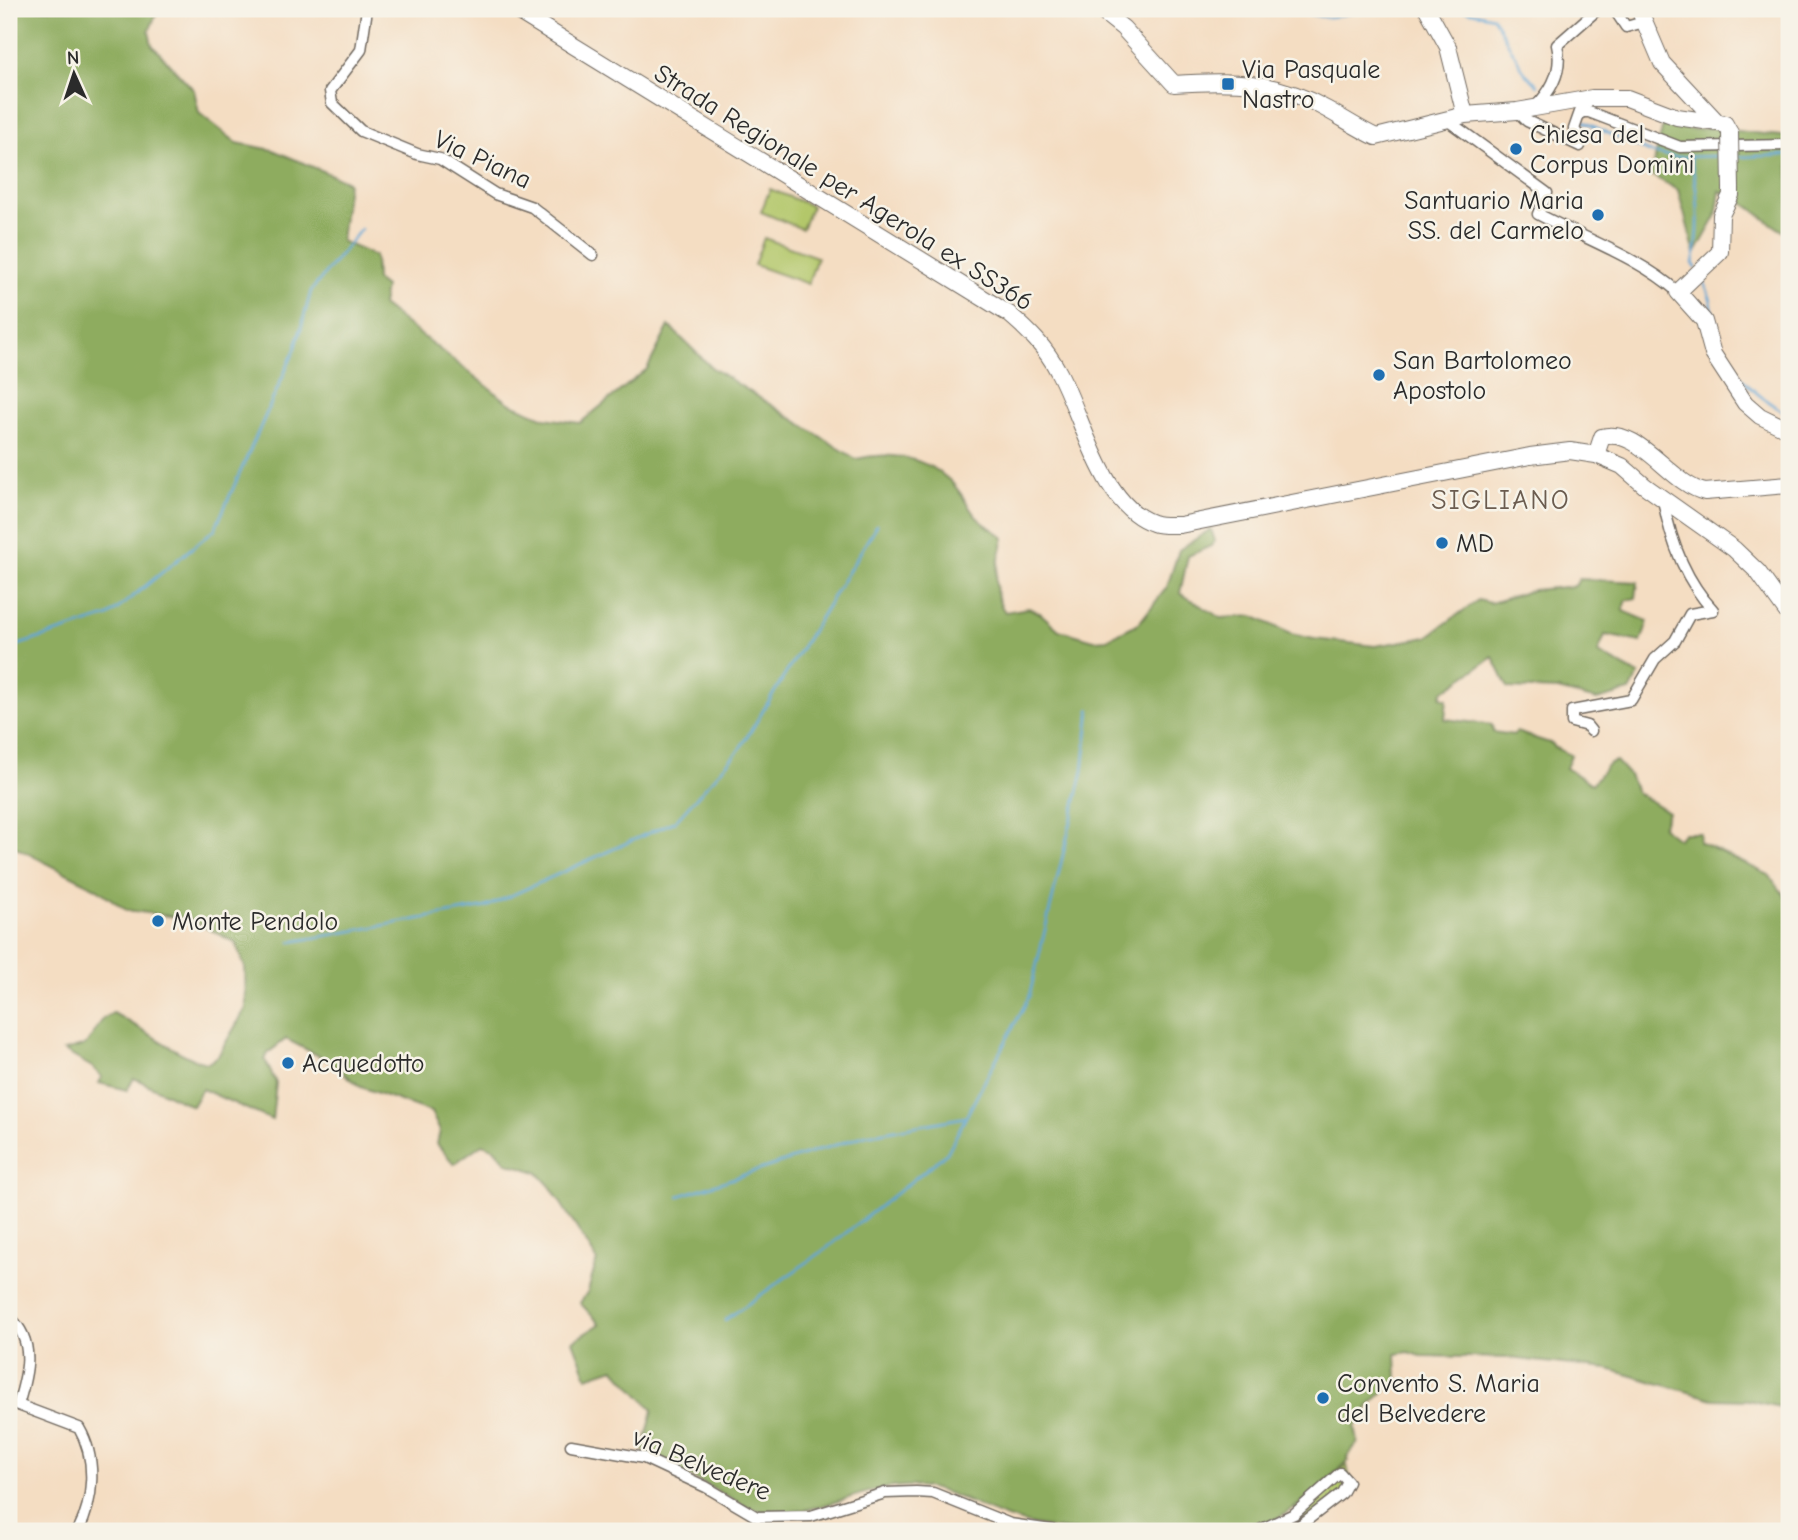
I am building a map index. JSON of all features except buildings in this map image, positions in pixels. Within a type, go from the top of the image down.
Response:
[{"type":"main road","name":"Strada Regionale per Agerola ex SS366","points":[[514,9],[1009,314],[1043,346],[1058,371],[1116,495],[1135,515],[1155,524],[1180,525],[1530,456],[1570,451],[1596,455],[1622,466],[1662,499],[1734,549],[1758,572],[1789,615]]},
{"type":"main road","points":[[1099,9],[1123,28],[1174,84],[1218,80],[1264,85],[1327,109],[1376,137],[1465,116],[1517,111],[1592,98],[1627,98],[1724,128]]},
{"type":"main road","points":[[1429,12],[1448,47],[1465,116]]},
{"type":"main road","points":[[1641,15],[1662,63],[1724,128],[1731,195],[1721,215],[1720,251],[1714,260],[1682,288],[1704,321],[1713,354],[1745,402],[1760,416],[1789,430]]},
{"type":"main road","points":[[1685,118],[1693,111],[1693,98]]},
{"type":"main road","points":[[1596,455],[1602,437],[1618,436],[1645,450],[1683,484],[1695,490],[1705,492],[1789,485]]},
{"type":"street","name":"Via Piana","points":[[367,9],[361,50],[330,91],[332,103],[368,134],[418,154],[440,159],[495,194],[532,207],[593,255]]},
{"type":"street","points":[[1536,106],[1550,88],[1560,65],[1557,45],[1598,9]]},
{"type":"street","points":[[1614,9],[1619,22],[1626,27],[1641,15]]},
{"type":"street","points":[[1517,111],[1527,121],[1580,146],[1581,139],[1574,129],[1580,112],[1589,112],[1680,147],[1789,145]]},
{"type":"street","points":[[1447,120],[1547,193],[1538,214],[1596,245],[1647,267],[1682,288]]},
{"type":"street","points":[[1591,731],[1587,726],[1572,722],[1572,711],[1631,700],[1655,659],[1675,641],[1690,614],[1713,610],[1704,600],[1676,551],[1662,499]]},
{"type":"street","points":[[9,1317],[18,1325],[29,1355],[29,1367],[18,1405],[79,1428],[89,1448],[93,1465],[84,1520],[78,1531]]},
{"type":"street","name":"via Belvedere","points":[[571,1445],[643,1458],[706,1487],[757,1517],[811,1516],[885,1493],[916,1492],[933,1493],[1010,1524],[1058,1531]]},
{"type":"street","points":[[1258,1531],[1294,1514],[1340,1473],[1345,1476],[1348,1482],[1342,1493],[1293,1531]]},
{"type":"green space","points":[[9,9],[158,9],[149,32],[152,45],[194,90],[199,113],[237,143],[273,150],[348,182],[341,241],[375,256],[376,280],[385,287],[382,305],[509,403],[545,418],[580,423],[647,369],[669,326],[711,367],[856,459],[904,457],[938,471],[956,487],[977,518],[1004,538],[997,567],[996,586],[1000,604],[1005,612],[1029,608],[1040,613],[1059,630],[1094,640],[1107,639],[1139,623],[1167,587],[1179,550],[1211,529],[1215,541],[1211,546],[1188,556],[1180,593],[1221,618],[1253,616],[1291,634],[1314,639],[1375,646],[1427,637],[1478,600],[1491,603],[1533,590],[1575,586],[1579,579],[1638,582],[1636,598],[1627,600],[1623,611],[1648,621],[1641,642],[1605,635],[1598,653],[1639,675],[1630,691],[1597,700],[1558,690],[1508,688],[1493,657],[1442,692],[1441,697],[1447,699],[1445,719],[1492,725],[1493,732],[1514,735],[1516,732],[1553,744],[1553,747],[1571,755],[1566,768],[1592,784],[1608,764],[1616,761],[1629,775],[1636,792],[1668,812],[1662,827],[1678,839],[1684,833],[1700,833],[1699,842],[1769,875],[1789,901],[1789,1409],[1749,1400],[1713,1399],[1608,1369],[1509,1358],[1421,1356],[1409,1352],[1396,1354],[1397,1379],[1370,1405],[1355,1427],[1358,1442],[1348,1456],[1348,1461],[1289,1511],[1248,1531],[1102,1532],[1054,1528],[1010,1519],[961,1498],[924,1487],[910,1486],[870,1492],[791,1512],[749,1508],[643,1451],[653,1410],[614,1368],[587,1377],[573,1341],[600,1324],[580,1303],[588,1291],[597,1260],[550,1186],[537,1172],[507,1163],[494,1148],[482,1144],[454,1164],[437,1144],[440,1131],[431,1112],[361,1087],[329,1061],[286,1039],[268,1053],[265,1060],[276,1083],[272,1120],[202,1089],[192,1106],[134,1078],[127,1090],[99,1083],[102,1077],[92,1067],[64,1051],[86,1045],[103,1019],[113,1013],[199,1061],[208,1063],[218,1056],[246,1008],[245,968],[236,943],[190,919],[126,910],[96,888],[9,844]]},
{"type":"green space","points":[[1664,121],[1691,130],[1712,128],[1789,137],[1789,235],[1739,200],[1720,191],[1716,217],[1695,254],[1678,190],[1651,175]]},
{"type":"green space","points":[[770,189],[812,206],[802,229],[761,212]]},
{"type":"green space","points":[[764,238],[817,257],[808,284],[754,265]]},
{"type":"green space","points":[[1347,1465],[1351,1486],[1309,1525],[1295,1508]]},
{"type":"waterway","points":[[1297,9],[1322,17],[1367,10],[1408,9]]},
{"type":"waterway","points":[[1459,9],[1493,17],[1525,73],[1538,85]]},
{"type":"waterway","points":[[1580,120],[1651,153],[1676,157],[1723,156]]},
{"type":"waterway","points":[[1737,157],[1789,155]]},
{"type":"waterway","points":[[1690,156],[1698,210],[1693,263],[1696,268]]},
{"type":"waterway","points":[[9,648],[109,616],[215,529],[296,347],[311,291],[361,229]]},
{"type":"waterway","points":[[1701,277],[1709,294],[1715,328],[1725,356],[1749,386],[1768,402],[1789,414]]},
{"type":"waterway","points":[[291,942],[486,907],[675,821],[739,750],[877,525]]},
{"type":"waterway","points":[[725,1320],[823,1251],[947,1153],[1029,997],[1083,771],[1090,709]]},
{"type":"waterway","points":[[679,1196],[866,1135],[966,1117]]},
{"type":"place","name":"Via Pasquale Nastro","points":[[1228,84]]},
{"type":"place","name":"Chiesa del Corpus Domini","points":[[1516,149]]},
{"type":"place","name":"Santuario Maria SS. del Carmelo","points":[[1598,215]]},
{"type":"place","name":"San Bartolomeo Apostolo","points":[[1379,375]]},
{"type":"place","name":"MD","points":[[1442,543]]},
{"type":"place","name":"Monte Pendolo","points":[[158,921]]},
{"type":"place","name":"Acquedotto","points":[[288,1063]]},
{"type":"place","name":"Convento S. Maria del Belvedere","points":[[1323,1398]]},
{"type":"district","name":"SIGLIANO","points":[[1501,499]]}]
